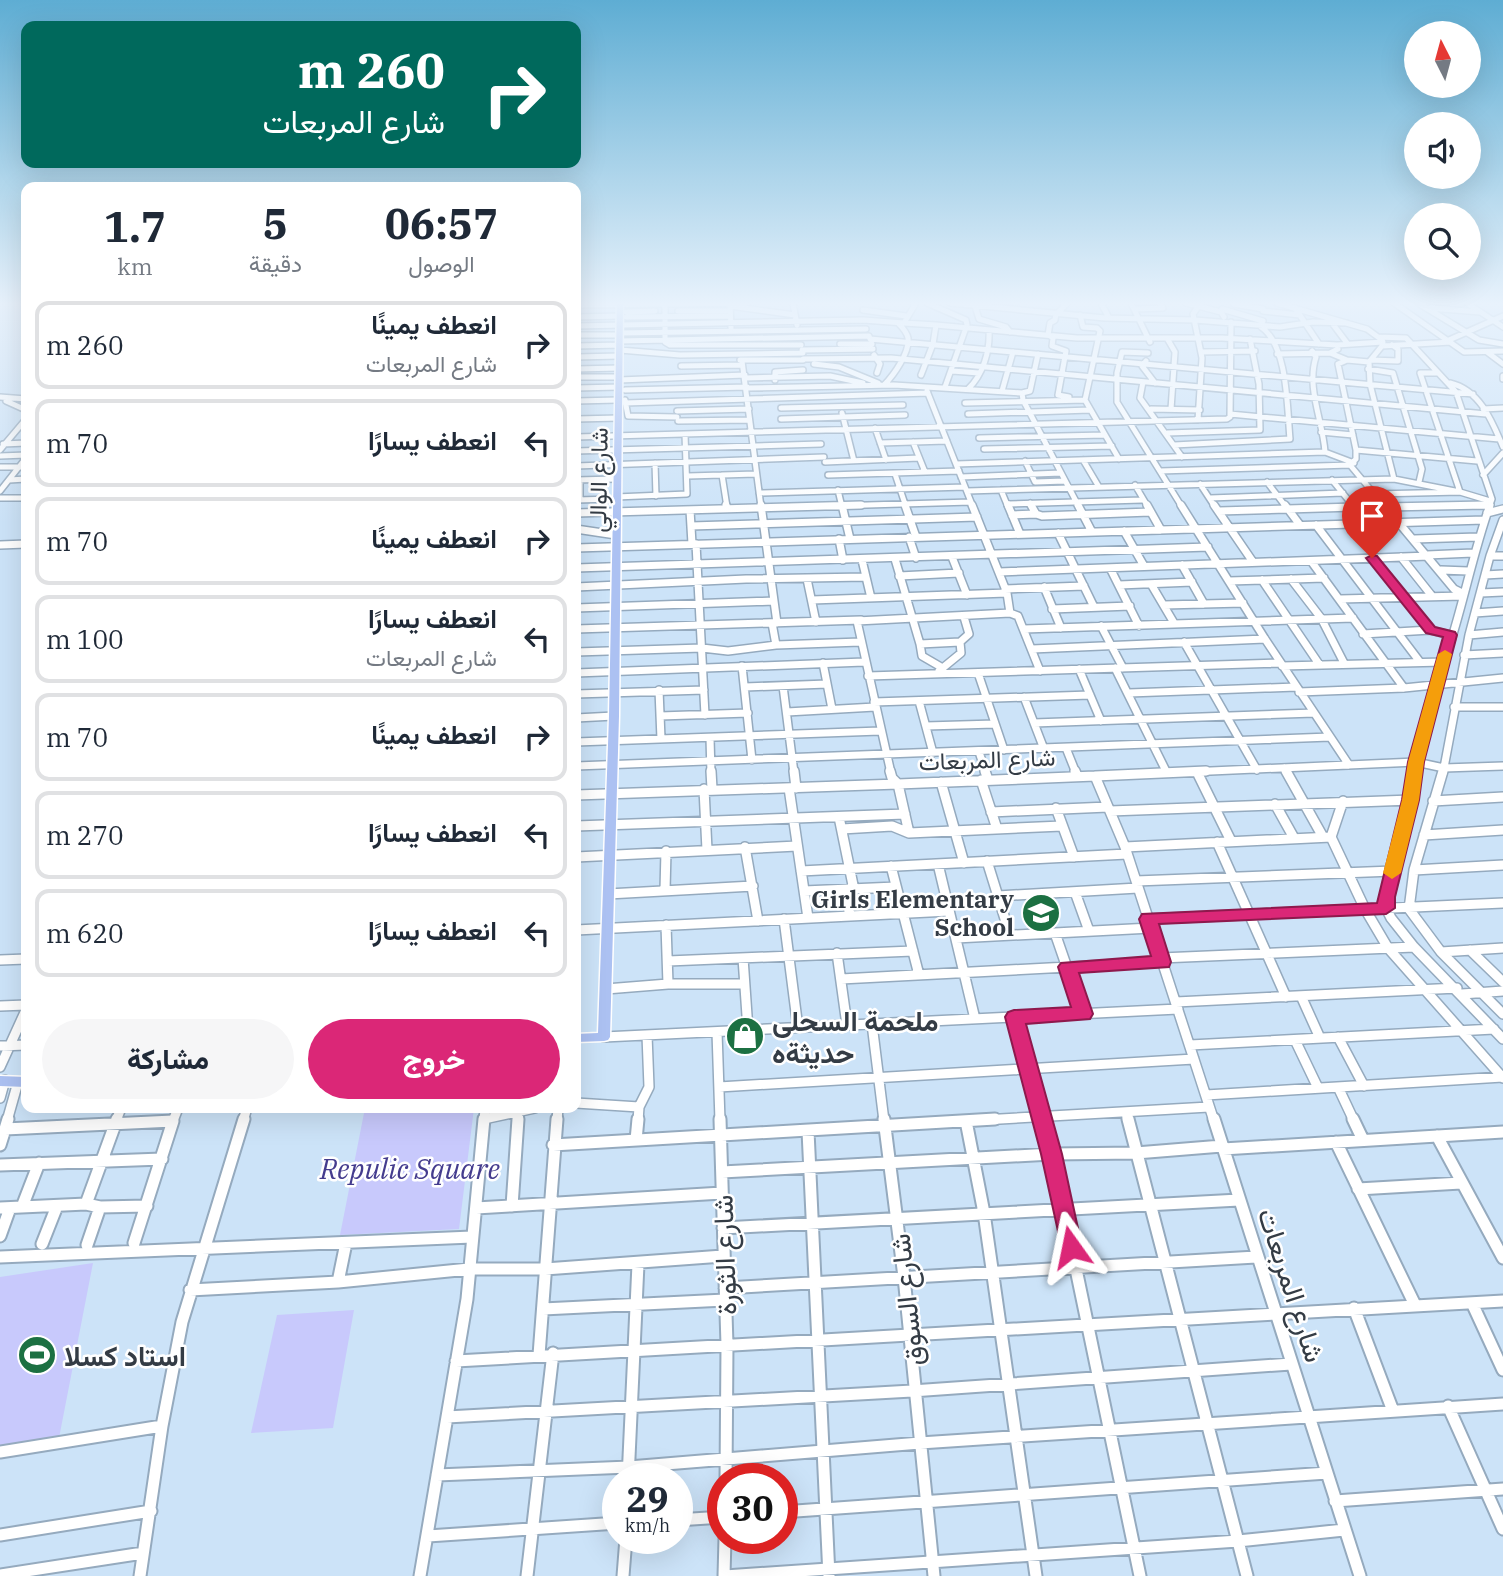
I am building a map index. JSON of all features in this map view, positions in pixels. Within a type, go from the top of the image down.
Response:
[{"type":"main road","name":"شارع الوالي","points":[[604,1037],[614,716],[615,512],[621,377]]},
{"type":"main road","points":[[581,1038],[604,1037]]},
{"type":"street","points":[[581,377],[680,389],[884,385],[927,391]]},
{"type":"street","points":[[607,377],[621,380]]},
{"type":"street","points":[[581,500],[687,494],[686,448],[677,416],[682,377]]},
{"type":"street","points":[[581,387],[621,380],[682,377],[775,378],[784,431]]},
{"type":"street","points":[[745,377],[748,420],[774,601],[776,645]]},
{"type":"street","points":[[832,377],[854,461]]},
{"type":"street","points":[[834,377],[872,385]]},
{"type":"street","points":[[862,377],[884,385],[892,381],[894,377]]},
{"type":"street","points":[[945,387],[949,377]]},
{"type":"street","points":[[968,389],[974,385],[977,377]]},
{"type":"street","points":[[1002,391],[1007,377]]},
{"type":"street","points":[[581,401],[677,401],[899,394],[945,387],[1022,393],[1030,391],[1034,377]]},
{"type":"street","points":[[1062,377],[1058,395],[1085,399]]},
{"type":"street","points":[[1087,377],[1431,410],[1485,412],[1503,408]]},
{"type":"street","points":[[1091,377],[1085,399],[1119,459]]},
{"type":"street","points":[[1117,377],[1116,398],[1129,421],[1265,639],[1349,765]]},
{"type":"street","points":[[1150,377],[1155,383]]},
{"type":"street","points":[[1171,377],[1171,409]]},
{"type":"street","points":[[1198,420],[1202,377]]},
{"type":"street","points":[[581,436],[1229,419],[1229,377]]},
{"type":"street","points":[[1167,433],[1260,430],[1258,377]]},
{"type":"street","points":[[1280,377],[1473,394]]},
{"type":"street","points":[[1284,377],[1292,435],[1287,441]]},
{"type":"street","points":[[1341,377],[1356,450],[1352,464]]},
{"type":"street","points":[[1369,377],[1379,428],[1394,479]]},
{"type":"street","points":[[1394,377],[1422,469],[1419,482]]},
{"type":"street","points":[[1421,377],[1460,492]]},
{"type":"street","points":[[1441,377],[1456,392],[1477,461],[1491,496],[1416,762],[1386,908],[1414,947],[1460,991],[1503,1039]]},
{"type":"street","points":[[1314,379],[1325,452]]},
{"type":"street","points":[[1143,382],[1140,398],[1182,457]]},
{"type":"street","points":[[1450,383],[1459,384],[1473,394],[1497,430],[1503,447]]},
{"type":"street","points":[[901,386],[899,394],[911,427]]},
{"type":"street","points":[[960,388],[968,414],[990,462]]},
{"type":"street","points":[[927,391],[999,572],[1012,607],[1010,613]]},
{"type":"street","points":[[1022,393],[1029,412],[1092,532]]},
{"type":"street","points":[[0,397],[21,399]]},
{"type":"street","points":[[0,409],[8,399]]},
{"type":"street","points":[[8,399],[21,407]]},
{"type":"street","points":[[965,403],[1085,399]]},
{"type":"street","points":[[622,401],[628,416],[748,420]]},
{"type":"street","points":[[781,408],[903,405]]},
{"type":"street","points":[[677,416],[749,409]]},
{"type":"street","points":[[1150,409],[1200,411]]},
{"type":"street","points":[[968,414],[1090,410]]},
{"type":"street","points":[[1230,414],[1499,439]]},
{"type":"street","points":[[781,419],[905,415]]},
{"type":"street","points":[[581,419],[619,418]]},
{"type":"street","points":[[1218,419],[1245,455]]},
{"type":"street","points":[[0,450],[2,444],[21,424]]},
{"type":"street","points":[[875,428],[886,460]]},
{"type":"street","points":[[817,430],[828,475],[842,505],[850,539]]},
{"type":"street","points":[[1321,432],[1353,435]]},
{"type":"street","points":[[979,438],[1105,435]]},
{"type":"street","points":[[880,443],[947,441]]},
{"type":"street","points":[[1174,444],[1287,441],[1299,445],[1307,453]]},
{"type":"street","points":[[913,442],[925,472]]},
{"type":"street","points":[[2,444],[21,443]]},
{"type":"street","points":[[581,451],[821,444]]},
{"type":"street","points":[[985,449],[1112,446]]},
{"type":"street","points":[[1356,450],[1477,461]]},
{"type":"street","points":[[956,464],[1325,452],[1352,464],[1454,589],[1464,595]]},
{"type":"street","points":[[1483,475],[1503,453]]},
{"type":"street","points":[[1275,454],[1297,481]]},
{"type":"street","points":[[0,456],[21,456]]},
{"type":"street","points":[[1216,456],[1235,483]]},
{"type":"street","points":[[581,466],[919,458]]},
{"type":"street","points":[[1083,460],[1098,486]]},
{"type":"street","points":[[1024,461],[1038,482],[1098,486],[1394,479],[1460,492],[1489,503]]},
{"type":"street","points":[[655,463],[656,496]]},
{"type":"street","points":[[1160,471],[1352,464]]},
{"type":"street","points":[[0,467],[21,467]]},
{"type":"street","points":[[0,491],[21,468]]},
{"type":"street","points":[[828,475],[925,472],[1061,473]]},
{"type":"street","points":[[688,477],[756,474]]},
{"type":"street","points":[[895,474],[910,519],[916,558]]},
{"type":"street","points":[[722,475],[727,509]]},
{"type":"street","points":[[9,480],[21,479]]},
{"type":"street","points":[[581,480],[617,479]]},
{"type":"street","points":[[1332,480],[1368,523]]},
{"type":"street","points":[[1267,482],[1300,525]]},
{"type":"street","points":[[759,493],[900,489],[1001,490],[1067,484]]},
{"type":"street","points":[[1200,484],[1253,562]]},
{"type":"street","points":[[1135,485],[1161,530]]},
{"type":"street","points":[[1001,490],[1020,534]]},
{"type":"street","points":[[1375,494],[1460,492]]},
{"type":"street","points":[[1210,498],[1343,493]]},
{"type":"street","points":[[0,498],[21,498]]},
{"type":"street","points":[[1008,504],[1142,500]]},
{"type":"street","points":[[581,513],[971,502]]},
{"type":"street","points":[[1030,503],[1036,514]]},
{"type":"street","points":[[1387,507],[1489,503]]},
{"type":"street","points":[[1219,511],[1355,507]]},
{"type":"street","points":[[581,548],[1398,523],[1486,517],[1503,509]]},
{"type":"street","points":[[690,510],[699,583],[705,715]]},
{"type":"street","points":[[1013,515],[1150,513]]},
{"type":"street","points":[[691,526],[977,517]]},
{"type":"street","points":[[1503,522],[1499,540],[1490,556],[1464,655],[1444,768],[1414,870],[1409,909],[1441,951],[1503,1014]]},
{"type":"street","points":[[1316,525],[1420,662]]},
{"type":"street","points":[[581,530],[616,535]]},
{"type":"street","points":[[1124,531],[1144,566]]},
{"type":"street","points":[[1058,533],[1094,607]]},
{"type":"street","points":[[1414,539],[1478,537]]},
{"type":"street","points":[[839,539],[843,560]]},
{"type":"street","points":[[0,545],[21,544]]},
{"type":"street","points":[[581,568],[1208,547]]},
{"type":"street","points":[[999,572],[1401,558],[1473,553]]},
{"type":"street","points":[[953,556],[967,595]]},
{"type":"street","points":[[1490,556],[1503,556]]},
{"type":"street","points":[[1372,558],[1430,630]]},
{"type":"street","points":[[1401,558],[1432,596]]},
{"type":"street","points":[[862,559],[871,598]]},
{"type":"street","points":[[895,559],[922,656],[940,670]]},
{"type":"street","points":[[1311,561],[1404,688]]},
{"type":"street","points":[[1182,565],[1204,604]]},
{"type":"street","points":[[1110,568],[1139,626]]},
{"type":"street","points":[[1441,570],[1468,571]]},
{"type":"street","points":[[899,576],[959,573]]},
{"type":"street","points":[[1485,575],[1503,574]]},
{"type":"street","points":[[581,587],[746,579],[771,581],[866,577]]},
{"type":"street","points":[[1229,581],[1324,578]]},
{"type":"street","points":[[807,579],[816,622]]},
{"type":"street","points":[[1291,579],[1321,618],[1344,663]]},
{"type":"street","points":[[1262,580],[1319,664]]},
{"type":"street","points":[[1119,585],[1192,582]]},
{"type":"street","points":[[1151,584],[1174,623]]},
{"type":"street","points":[[812,600],[967,595],[1084,586]]},
{"type":"street","points":[[1044,587],[1061,628]]},
{"type":"street","points":[[1481,593],[1503,592]]},
{"type":"street","points":[[1340,599],[1464,595]]},
{"type":"street","points":[[581,608],[774,601]]},
{"type":"street","points":[[1164,606],[1243,603]]},
{"type":"street","points":[[1052,609],[1130,606]]},
{"type":"street","points":[[1475,613],[1503,611]]},
{"type":"street","points":[[581,629],[912,619],[1010,613],[1018,617],[1040,671]]},
{"type":"street","points":[[920,644],[960,642],[969,635],[964,617]]},
{"type":"street","points":[[1024,629],[1353,618]]},
{"type":"street","name":"شارع المربعات","points":[[861,620],[856,625],[864,662],[885,755],[892,778],[898,784],[1096,776],[1126,851],[1177,1005],[1360,1576]]},
{"type":"street","points":[[1101,626],[1129,694],[1167,773]]},
{"type":"street","points":[[1363,634],[1430,630],[1450,635]]},
{"type":"street","points":[[1469,635],[1503,632]]},
{"type":"street","points":[[1032,649],[1265,639]]},
{"type":"street","points":[[581,652],[702,648],[728,651],[776,645],[860,642]]},
{"type":"street","points":[[940,670],[961,653],[960,642]]},
{"type":"street","points":[[1184,642],[1257,770]]},
{"type":"street","points":[[1464,655],[1503,653]]},
{"type":"street","points":[[581,673],[864,662]]},
{"type":"street","points":[[868,676],[940,670],[978,673],[1443,662]]},
{"type":"street","points":[[823,663],[832,709]]},
{"type":"street","points":[[742,666],[752,760]]},
{"type":"street","points":[[1079,669],[1101,721]]},
{"type":"street","points":[[978,673],[1004,750]]},
{"type":"street","points":[[1129,694],[1211,690],[1404,688],[1503,678]]},
{"type":"street","points":[[745,687],[827,684]]},
{"type":"street","points":[[783,686],[793,758],[793,818],[808,918]]},
{"type":"street","points":[[659,690],[661,739]]},
{"type":"street","points":[[581,694],[704,690]]},
{"type":"street","points":[[787,712],[919,701],[1090,695]]},
{"type":"street","points":[[1024,698],[1044,749]]},
{"type":"street","points":[[919,701],[933,753]]},
{"type":"street","points":[[1454,707],[1503,707]]},
{"type":"street","points":[[660,716],[748,713]]},
{"type":"street","points":[[1034,723],[1314,713]]},
{"type":"street","points":[[581,718],[614,716]]},
{"type":"street","points":[[926,726],[995,724]]},
{"type":"street","points":[[581,742],[880,731]]},
{"type":"street","points":[[581,766],[1330,737]]},
{"type":"street","points":[[707,850],[705,821],[710,762],[709,738]]},
{"type":"street","points":[[1066,748],[1077,776]]},
{"type":"street","points":[[979,752],[997,829]]},
{"type":"street","points":[[1096,776],[1416,762],[1444,768],[1503,766]]},
{"type":"street","points":[[1284,768],[1348,873],[1388,948],[1503,1077]]},
{"type":"street","points":[[1196,772],[1231,841]]},
{"type":"street","points":[[941,782],[964,863]]},
{"type":"street","points":[[581,795],[898,784],[909,833]]},
{"type":"street","points":[[1433,801],[1503,797]]},
{"type":"street","points":[[991,811],[1410,800]]},
{"type":"street","points":[[1327,837],[1343,801]]},
{"type":"street","points":[[1275,804],[1294,838]]},
{"type":"street","points":[[1056,808],[1074,857]]},
{"type":"street","points":[[581,826],[905,814]]},
{"type":"street","points":[[839,817],[850,868],[849,916]]},
{"type":"street","points":[[842,830],[892,826],[909,833],[1062,826]]},
{"type":"street","points":[[1424,835],[1503,830]]},
{"type":"street","points":[[801,871],[1074,857],[1216,842],[1327,837]]},
{"type":"street","points":[[1216,842],[1286,997]]},
{"type":"street","points":[[581,857],[797,846]]},
{"type":"street","points":[[745,847],[758,921]]},
{"type":"street","points":[[665,890],[666,851]]},
{"type":"street","points":[[987,861],[1010,934]]},
{"type":"street","points":[[938,864],[975,1019]]},
{"type":"street","points":[[1414,870],[1503,865]]},
{"type":"street","points":[[891,866],[919,975]]},
{"type":"street","points":[[998,896],[1075,892],[1232,877],[1393,871]]},
{"type":"street","points":[[608,894],[753,886]]},
{"type":"street","points":[[804,891],[897,887]]},
{"type":"street","points":[[1075,892],[1089,931]]},
{"type":"street","points":[[956,938],[1089,931],[1249,915],[1503,904]]},
{"type":"street","points":[[581,930],[949,911]]},
{"type":"street","points":[[785,919],[798,1028]]},
{"type":"street","points":[[666,925],[668,984]]},
{"type":"street","points":[[1055,933],[1083,1014]]},
{"type":"street","points":[[841,979],[1414,947]]},
{"type":"street","points":[[1441,951],[1503,948]]},
{"type":"street","points":[[1470,950],[1503,982]]},
{"type":"street","points":[[668,961],[913,951]]},
{"type":"street","points":[[837,953],[847,1025]]},
{"type":"street","points":[[743,958],[748,1030]]},
{"type":"street","points":[[0,960],[21,959]]},
{"type":"street","points":[[606,989],[668,984],[744,984]]},
{"type":"street","points":[[604,1037],[1083,1014],[1301,996],[1423,990],[1482,993],[1503,991]]},
{"type":"street","points":[[1301,996],[1320,1038]]},
{"type":"street","points":[[0,1006],[21,1008]]},
{"type":"street","points":[[0,1067],[5,1046],[21,1017]]},
{"type":"street","points":[[1014,1017],[1052,1154],[1140,1576]]},
{"type":"street","name":"شارع السوق","points":[[872,1024],[898,1219],[934,1576]]},
{"type":"street","points":[[1190,1045],[1494,1029]]},
{"type":"street","name":"شارع الثورة","points":[[718,1031],[727,1345],[725,1463]]},
{"type":"street","points":[[636,1140],[639,1107],[649,1087],[646,1035]]},
{"type":"street","points":[[1338,1037],[1364,1086]]},
{"type":"street","points":[[1295,1040],[1318,1088]]},
{"type":"street","points":[[719,1087],[1194,1059]]},
{"type":"street","points":[[1206,1095],[1503,1077]]},
{"type":"street","points":[[0,1098],[12,1081]]},
{"type":"street","points":[[0,1145],[12,1081]]},
{"type":"street","points":[[1338,1087],[1363,1140]]},
{"type":"street","points":[[581,1103],[639,1107]]},
{"type":"street","points":[[553,1145],[1209,1107]]},
{"type":"street","points":[[86,1204],[119,1113]]},
{"type":"street","points":[[134,1243],[175,1113]]},
{"type":"street","points":[[140,1576],[162,1426],[190,1290],[245,1113]]},
{"type":"street","points":[[420,1576],[469,1269],[484,1114],[502,1113]]},
{"type":"street","points":[[512,1206],[519,1113]]},
{"type":"street","points":[[539,1355],[557,1113]]},
{"type":"street","points":[[1126,1113],[1247,1576]]},
{"type":"street","points":[[5,1129],[173,1121]]},
{"type":"street","points":[[966,1121],[984,1213],[1036,1576]]},
{"type":"street","points":[[808,1131],[829,1572]]},
{"type":"street","points":[[722,1172],[1052,1154],[1136,1153],[1503,1132]]},
{"type":"street","points":[[1437,1136],[1503,1258]]},
{"type":"street","points":[[1336,1142],[1415,1305]]},
{"type":"street","points":[[0,1165],[162,1159]]},
{"type":"street","points":[[0,1236],[11,1207],[39,1163]]},
{"type":"street","points":[[1358,1189],[1461,1183]]},
{"type":"street","points":[[476,1208],[722,1193]]},
{"type":"street","points":[[723,1228],[1239,1200]]},
{"type":"street","points":[[11,1207],[86,1204],[100,1207],[147,1206]]},
{"type":"street","points":[[42,1244],[57,1206]]},
{"type":"street","points":[[87,1245],[100,1207]]},
{"type":"street","points":[[0,1256],[472,1237]]},
{"type":"street","points":[[338,1282],[346,1243]]},
{"type":"street","points":[[190,1290],[338,1282],[469,1269],[545,1269],[723,1256]]},
{"type":"street","points":[[543,1309],[637,1304],[815,1282],[1256,1256]]},
{"type":"street","points":[[630,1463],[638,1264]]},
{"type":"street","points":[[456,1362],[553,1353],[727,1345],[1274,1311],[1503,1301]]},
{"type":"street","points":[[1472,1303],[1503,1370]]},
{"type":"street","points":[[1354,1308],[1393,1411]]},
{"type":"street","points":[[527,1576],[553,1353]]},
{"type":"street","points":[[447,1416],[820,1397],[1193,1373],[1291,1364]]},
{"type":"street","points":[[693,1463],[725,1458],[920,1443],[1503,1404]]},
{"type":"street","points":[[1448,1406],[1503,1529]]},
{"type":"street","points":[[0,1452],[162,1426]]},
{"type":"street","points":[[437,1475],[540,1470],[602,1472]]},
{"type":"street","points":[[798,1510],[1327,1474]]},
{"type":"street","points":[[1335,1501],[1503,1489]]},
{"type":"street","points":[[0,1535],[150,1511]]},
{"type":"street","points":[[428,1535],[602,1524]]},
{"type":"street","points":[[724,1554],[725,1576],[829,1572],[933,1561],[1238,1541],[1344,1530]]},
{"type":"street","points":[[0,1574],[143,1553]]},
{"type":"street","points":[[623,1576],[625,1554]]},
{"type":"green space","name":"Repulic Square","points":[[364,1113],[473,1113],[459,1229],[340,1235]]},
{"type":"green space","name":"استاد كسلا","points":[[93,1263],[59,1438],[0,1448],[0,1277]]},
{"type":"green space","points":[[354,1310],[333,1428],[251,1433],[277,1315]]},
{"type":"slow traffic","points":[[1392,873],[1410,800],[1416,762],[1445,654]]},
{"type":"place","name":"Girls Elementary School","points":[[1041,913]]},
{"type":"place","name":"ملحمة السحلى حديثةه","points":[[745,1036]]},
{"type":"place","name":"استاد كسلا","points":[[37,1355]]},
{"type":"route","points":[[1071,1247],[1052,1154],[1014,1017],[1083,1014],[1067,967],[1162,962],[1148,919],[1386,908],[1386,897],[1410,800],[1416,762],[1450,635],[1430,630],[1372,558]]}]
